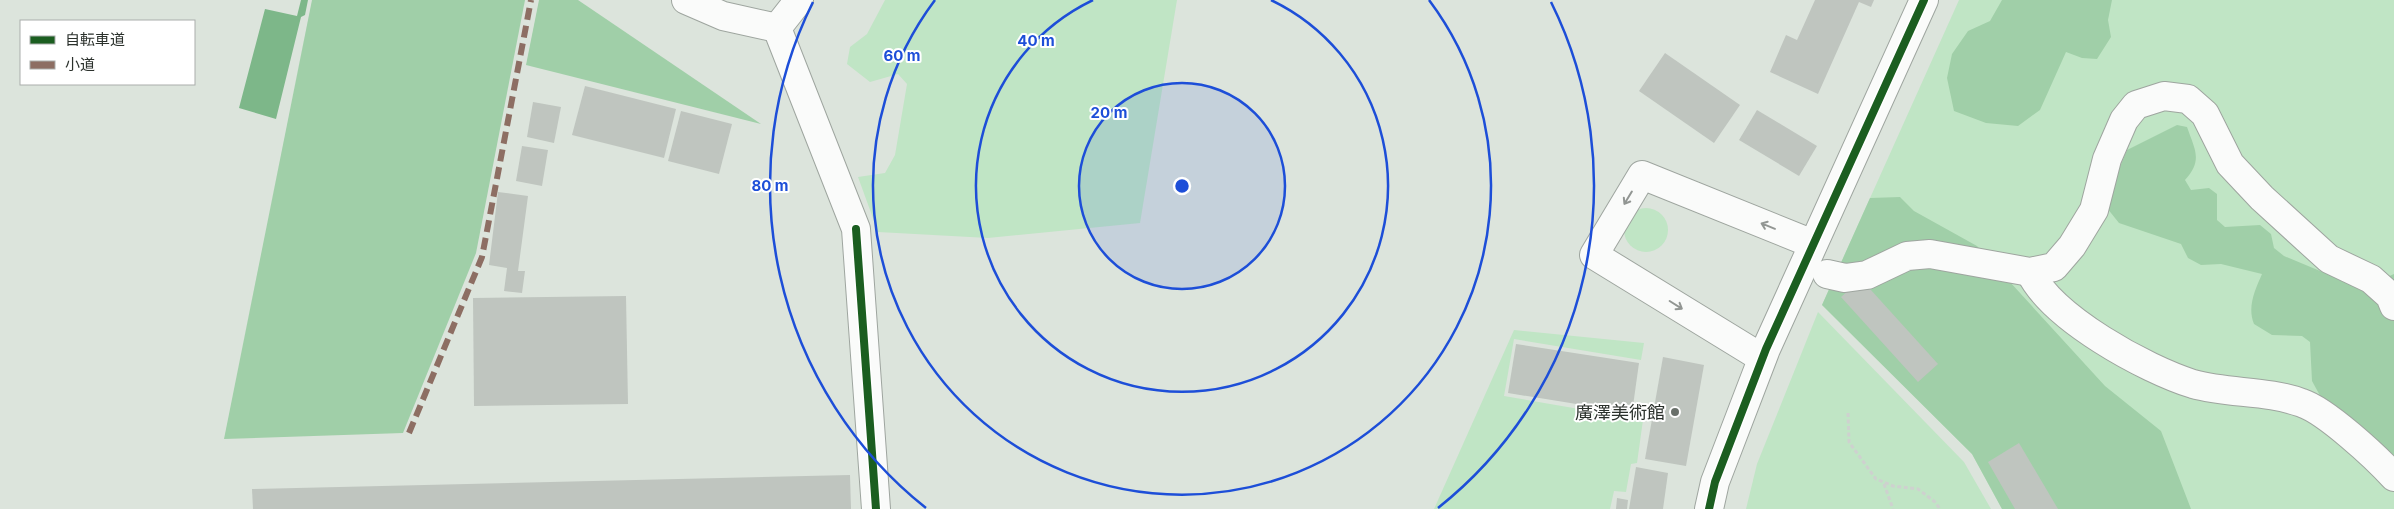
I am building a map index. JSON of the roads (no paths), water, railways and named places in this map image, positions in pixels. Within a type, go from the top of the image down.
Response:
[{"type":"street","points":[[686,0],[723,16],[777,28]]},
{"type":"street","points":[[777,28],[799,0]]},
{"type":"street","points":[[1709,509],[1715,482],[1762,358],[1924,0]]},
{"type":"street","points":[[777,28],[856,229],[876,509]]},
{"type":"street","points":[[1827,274],[1845,278],[1867,275],[1908,256],[1930,254],[2030,272],[2054,267],[2072,246],[2094,210],[2107,160],[2124,120],[2136,106],[2164,96],[2188,99],[2205,114],[2230,164],[2262,198],[2329,259],[2371,279],[2390,296],[2394,306]]},
{"type":"street","points":[[1762,358],[1594,255],[1642,175],[1813,244]]},
{"type":"street","points":[[2030,272],[2035,282],[2055,305],[2086,328],[2140,362],[2194,384],[2278,396],[2304,404],[2334,424],[2394,477]]},
{"type":"place","name":"廣澤美術館","points":[[1675,412]]}]
